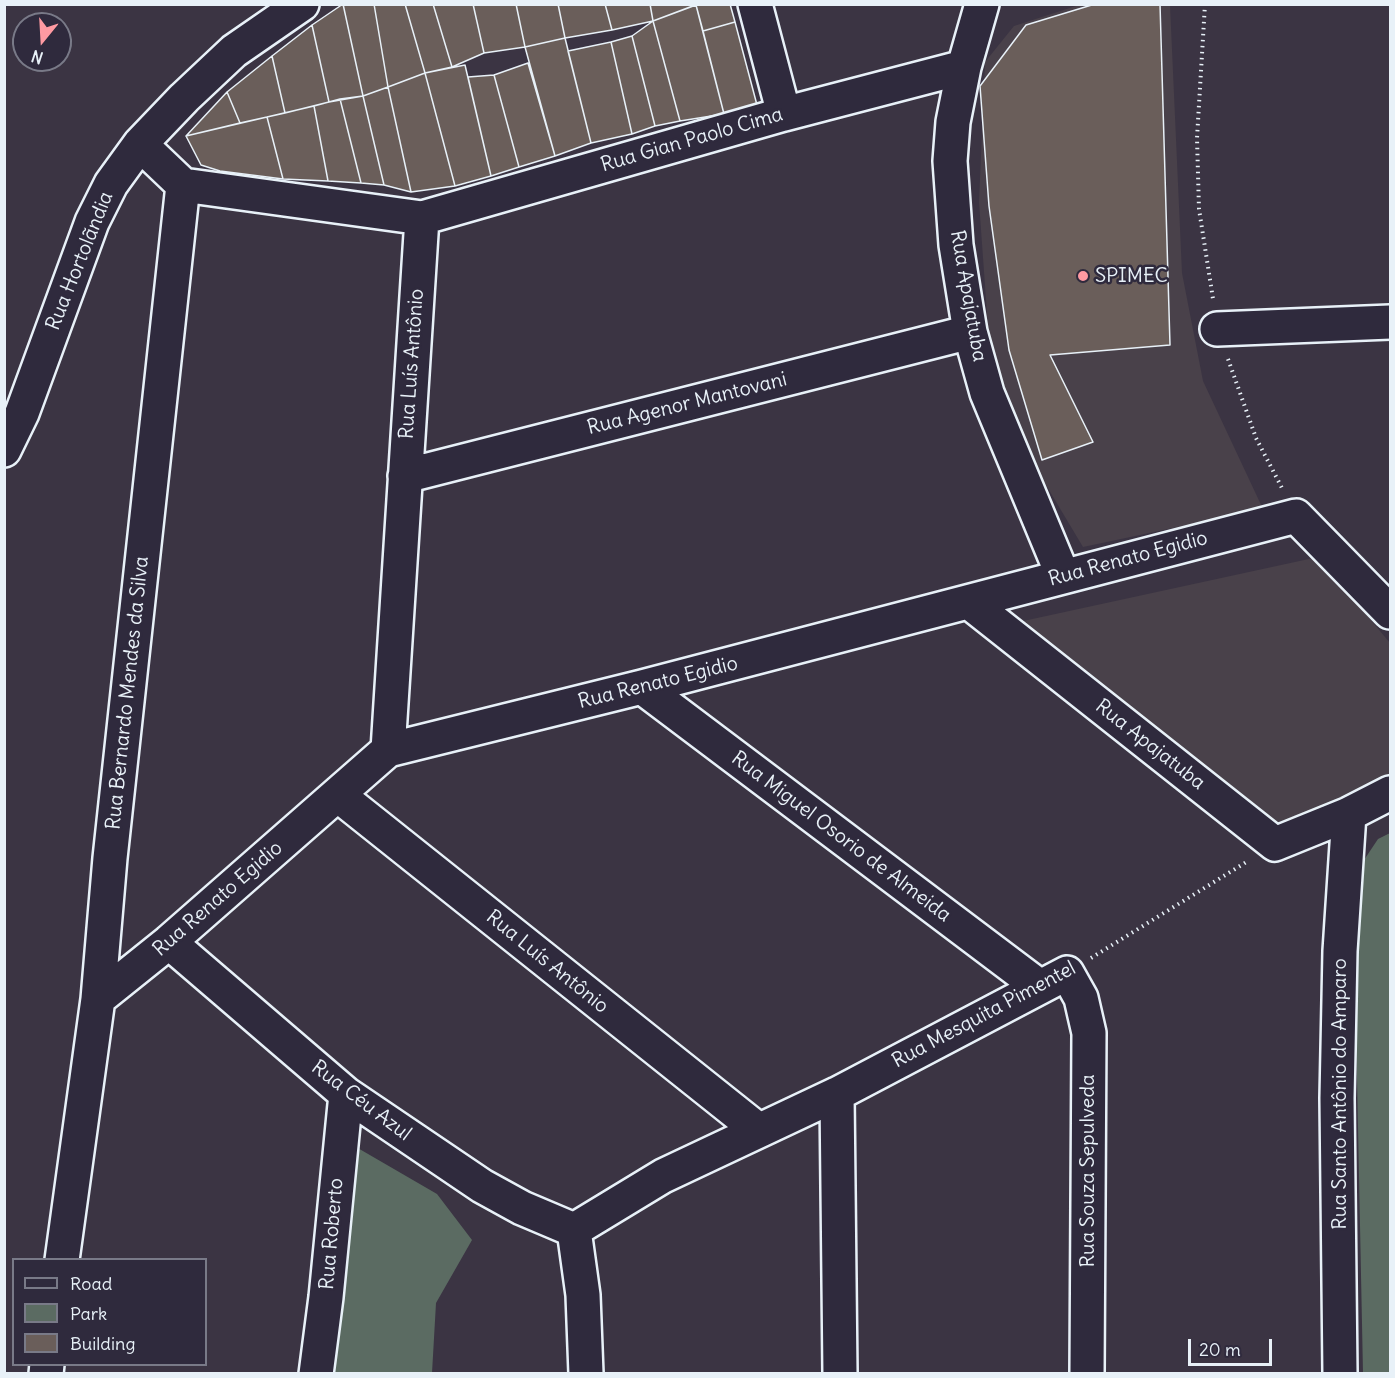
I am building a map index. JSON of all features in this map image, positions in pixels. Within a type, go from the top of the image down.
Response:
[{"type":"street","name":"Rua Hortolãndia","points":[[4,450],[22,413],[92,222],[111,184],[140,144],[183,98],[234,51],[302,4]]},
{"type":"street","points":[[755,4],[784,114]]},
{"type":"street","name":"Rua Apajatuba","points":[[982,4],[964,67],[953,122],[950,161],[956,245],[970,332],[987,393],[1063,576]]},
{"type":"street","name":"Rua Gian Paolo Cima","points":[[422,218],[784,114],[964,67]]},
{"type":"street","points":[[140,144],[183,185],[422,218]]},
{"type":"street","name":"Rua Bernardo Mendes da Silva","points":[[62,1258],[98,999],[112,846],[183,185]]},
{"type":"street","name":"Rua Luís Antônio","points":[[388,750],[422,218]]},
{"type":"street","points":[[1217,329],[1390,322]]},
{"type":"street","name":"Rua Agenor Mantovani","points":[[405,476],[970,332]]},
{"type":"street","points":[[1296,516],[1390,612]]},
{"type":"street","name":"Rua Renato Egidio","points":[[98,999],[170,942],[388,750],[642,687],[1296,516]]},
{"type":"street","name":"Rua Apajatuba","points":[[969,602],[1275,844]]},
{"type":"street","name":"Rua Miguel Osorio de Almeida","points":[[642,687],[1054,980]]},
{"type":"street","points":[[1275,844],[1349,814],[1390,794]]},
{"type":"street","name":"Rua Luís Antônio","points":[[338,795],[757,1130]]},
{"type":"street","name":"Rua Santo Antônio do Amparo","points":[[1340,1374],[1337,1098],[1340,951],[1349,814]]},
{"type":"street","name":"Rua Céu Azul","points":[[170,942],[346,1094],[482,1186],[522,1208],[574,1230]]},
{"type":"street","name":"Rua Mesquita Pimentel","points":[[574,1230],[663,1176],[837,1094],[1054,980]]},
{"type":"street","name":"Rua Souza Sepulveda","points":[[1054,980],[1081,998],[1089,1034],[1087,1374]]},
{"type":"street","name":"Rua Roberto","points":[[316,1374],[346,1094]]},
{"type":"street","points":[[837,1094],[840,1374]]},
{"type":"street","points":[[574,1230],[583,1295],[586,1374]]},
{"type":"path","points":[[1205,4],[1197,138],[1199,209],[1217,329],[1256,438],[1296,516]]},
{"type":"path","name":"Rua Mesquita Pimentel","points":[[1054,980],[1275,844]]},
{"type":"shaded area","name":"SPIMEC","points":[[1079,5],[1170,5],[1182,273],[1203,381],[1263,509],[1083,547],[1037,470],[991,369],[979,202],[985,62],[1014,26]]},
{"type":"shaded area","points":[[1318,557],[1390,643],[1390,780],[1285,835],[1014,623]]},
{"type":"green space","points":[[1390,833],[1390,1373],[1363,1373],[1354,930],[1362,863],[1378,839]]},
{"type":"green space","points":[[356,1147],[437,1194],[472,1240],[436,1303],[432,1373],[332,1374]]},
{"type":"building","points":[[343,4],[363,96],[329,102],[312,25]]},
{"type":"building","points":[[343,4],[374,4],[388,87],[363,96]]},
{"type":"building","points":[[374,4],[405,4],[425,73],[388,87]]},
{"type":"building","points":[[405,4],[433,4],[452,67],[425,73]]},
{"type":"building","points":[[433,4],[473,4],[484,53],[452,67]]},
{"type":"building","points":[[473,4],[516,4],[525,47],[484,53]]},
{"type":"building","points":[[516,4],[558,4],[565,38],[525,47]]},
{"type":"building","points":[[558,4],[605,4],[612,30],[565,38]]},
{"type":"building","points":[[605,4],[650,4],[653,21],[612,30]]},
{"type":"building","points":[[650,4],[698,4],[653,21]]},
{"type":"building","points":[[730,4],[735,22],[703,31],[696,5]]},
{"type":"building","name":"SPIMEC","points":[[1095,4],[1160,4],[1170,345],[1050,355],[1093,442],[1042,460],[1009,350],[989,206],[980,86],[1026,25]]},
{"type":"building","points":[[696,5],[724,114],[680,121],[653,21]]},
{"type":"building","points":[[653,21],[680,121],[655,126],[632,36]]},
{"type":"building","points":[[735,22],[757,105],[724,114],[703,31]]},
{"type":"building","points":[[312,25],[329,102],[285,113],[272,56]]},
{"type":"building","points":[[632,36],[655,126],[632,134],[611,42]]},
{"type":"building","points":[[565,38],[591,143],[555,156],[525,47]]},
{"type":"building","points":[[611,42],[632,134],[591,143],[568,51]]},
{"type":"building","points":[[272,56],[285,113],[240,123],[227,92]]},
{"type":"building","points":[[528,63],[555,156],[519,167],[494,75]]},
{"type":"building","points":[[465,65],[491,176],[455,186],[425,73]]},
{"type":"building","points":[[425,73],[455,186],[411,192],[388,87]]},
{"type":"building","points":[[494,75],[519,167],[491,176],[468,77]]},
{"type":"building","points":[[388,87],[411,192],[384,185],[363,96]]},
{"type":"building","points":[[227,92],[240,123],[186,136]]},
{"type":"building","points":[[363,96],[384,185],[361,183],[340,99]]},
{"type":"building","points":[[340,99],[361,183],[328,181],[314,106]]},
{"type":"building","points":[[314,106],[328,181],[283,179],[267,117]]},
{"type":"building","points":[[267,117],[283,179],[220,171],[201,165],[186,136]]},
{"type":"place","name":"SPIMEC","points":[[1083,276]]}]
